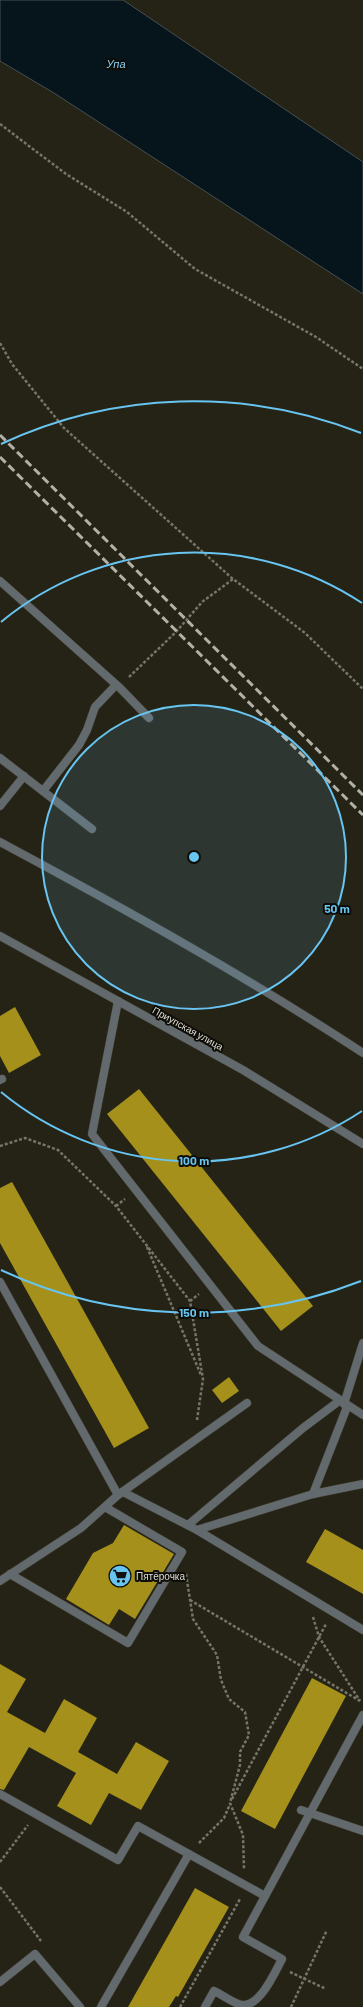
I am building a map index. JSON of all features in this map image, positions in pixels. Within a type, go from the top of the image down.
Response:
[{"type":"street","points":[[0,581],[117,686],[149,718]]},
{"type":"street","points":[[43,791],[78,745],[87,730],[95,707],[117,686]]},
{"type":"street","points":[[0,758],[92,829]]},
{"type":"street","points":[[0,806],[24,776]]},
{"type":"street","points":[[0,842],[136,915],[309,1017],[363,1053]]},
{"type":"street","name":"Приупская улица","points":[[0,936],[243,1070],[363,1144]]},
{"type":"street","points":[[118,1001],[92,1134],[258,1346],[343,1404],[363,1415]]},
{"type":"street","points":[[0,1282],[121,1494],[188,1525],[363,1630]]},
{"type":"street","points":[[313,1494],[363,1343]]},
{"type":"street","points":[[0,1581],[80,1528],[121,1494],[247,1403]]},
{"type":"street","points":[[188,1525],[303,1428],[343,1404]]},
{"type":"street","points":[[196,1530],[313,1494],[363,1484]]},
{"type":"street","points":[[10,1574],[128,1643],[182,1552],[105,1507]]},
{"type":"street","points":[[205,2007],[214,1991],[243,2006],[252,2004],[260,1999],[278,1967],[282,1959],[243,1937],[363,1715]]},
{"type":"street","points":[[0,1794],[118,1860],[138,1826],[265,1896]]},
{"type":"street","points":[[301,1810],[363,1831]]},
{"type":"street","points":[[101,2007],[189,1854]]},
{"type":"street","points":[[0,1982],[35,1954],[80,2007]]},
{"type":"path","points":[[0,124],[66,174],[127,212],[195,269],[316,337],[363,369]]},
{"type":"path","points":[[0,343],[12,364],[64,428],[233,579],[305,633],[363,688]]},
{"type":"path","points":[[117,686],[176,632],[202,602],[233,579]]},
{"type":"path","points":[[0,1146],[25,1138],[58,1150],[116,1206],[190,1301],[203,1379],[195,1440]]},
{"type":"path","points":[[145,1244],[203,1379]]},
{"type":"path","points":[[180,2007],[251,1879],[245,1877],[243,1835],[230,1803],[240,1765],[240,1752],[249,1735],[245,1712],[229,1699],[221,1680],[217,1655],[193,1619],[182,1552]]},
{"type":"path","points":[[307,1597],[319,1637],[360,1701]]},
{"type":"path","points":[[190,1600],[360,1701]]},
{"type":"path","points":[[189,1854],[224,1818],[230,1803],[304,1668],[319,1637]]},
{"type":"path","points":[[357,1708],[363,1696]]},
{"type":"path","points":[[0,1862],[24,1830]]},
{"type":"path","points":[[291,2007],[328,1930]]},
{"type":"path","points":[[278,1967],[326,1989]]},
{"type":"water","name":"Упа","points":[[0,0],[123,0],[363,162],[363,294],[54,93],[0,61]]},
{"type":"building","points":[[15,1007],[41,1055],[9,1073],[0,1056],[0,1016]]},
{"type":"building","points":[[139,1089],[313,1306],[281,1331],[107,1114]]},
{"type":"building","points":[[12,1182],[149,1428],[114,1448],[0,1243],[0,1188]]},
{"type":"building","points":[[229,1377],[239,1391],[222,1403],[212,1390]]},
{"type":"building","name":"Пятёрочка","points":[[124,1525],[174,1554],[135,1619],[119,1609],[109,1625],[66,1599],[93,1553],[113,1543]]},
{"type":"building","points":[[325,1529],[363,1550],[363,1594],[306,1562]]},
{"type":"building","points":[[0,1664],[26,1679],[7,1712],[45,1733],[64,1699],[97,1718],[78,1752],[117,1774],[136,1742],[169,1761],[141,1810],[109,1793],[91,1825],[57,1806],[76,1773],[29,1747],[4,1790],[0,1789]]},
{"type":"building","points":[[312,1678],[346,1696],[275,1829],[241,1811]]},
{"type":"building","points":[[195,1888],[229,1907],[178,1997],[176,1996],[169,2007],[128,2007]]},
{"type":"railway","points":[[0,435],[363,795]]},
{"type":"railway","points":[[0,457],[363,815]]},
{"type":"place","name":"Пятёрочка","points":[[120,1576]]}]
